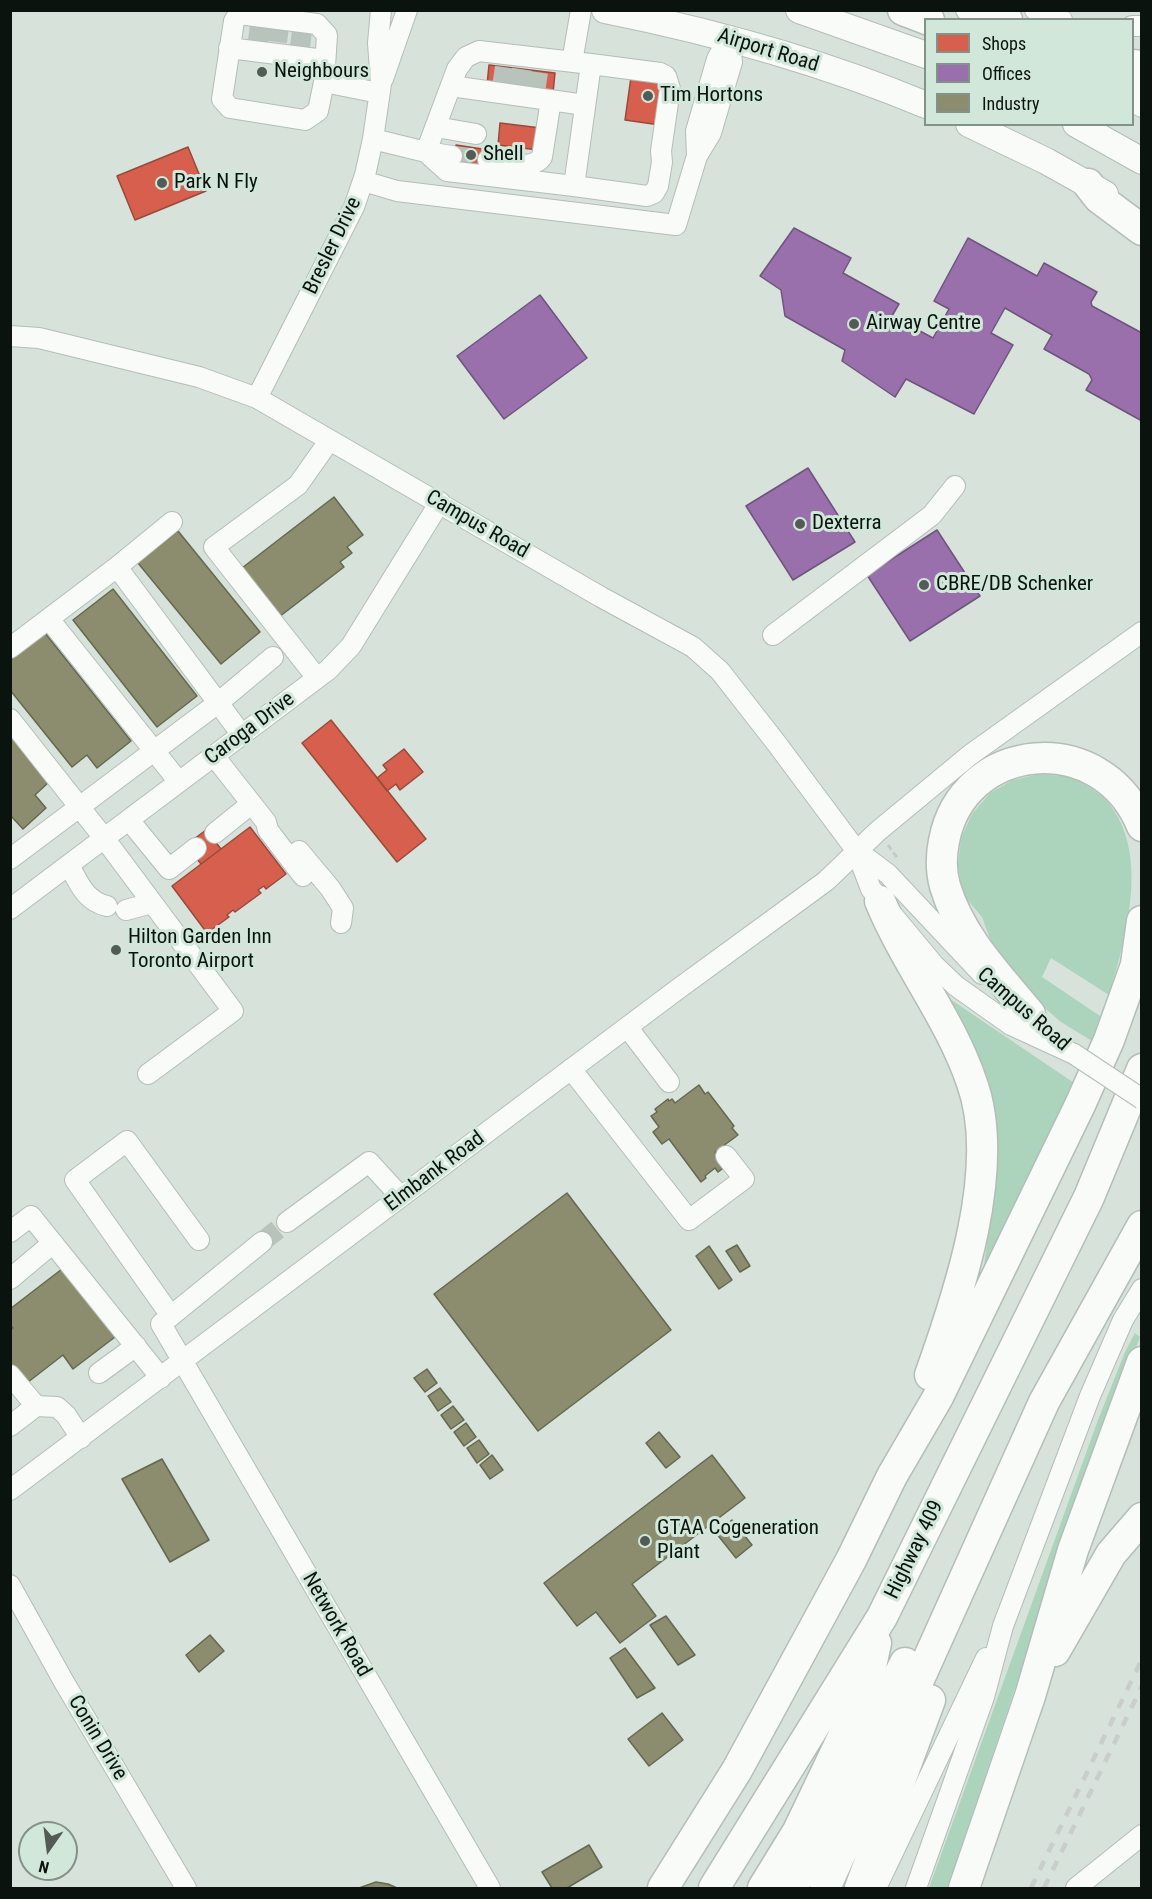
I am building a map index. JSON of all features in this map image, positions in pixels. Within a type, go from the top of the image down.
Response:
[{"type":"highway","points":[[903,10],[924,18]]},
{"type":"highway","points":[[981,15],[997,18]]},
{"type":"highway","points":[[1088,184],[1099,198],[1142,230]]},
{"type":"highway","points":[[1030,1014],[966,934],[945,887],[942,872],[943,844],[957,806],[980,781],[1001,768],[1032,759],[1061,758],[1082,764],[1102,774],[1113,783],[1131,804],[1142,826]]},
{"type":"highway","points":[[880,901],[890,925],[956,1045],[972,1083],[978,1105],[982,1154],[972,1233],[961,1278],[943,1340],[892,1476]]},
{"type":"highway","points":[[663,1888],[737,1770],[851,1560],[892,1476],[938,1397],[1062,1143],[1108,1040],[1138,956],[1142,921]]},
{"type":"highway","points":[[1089,1197],[1142,1069]]},
{"type":"highway","points":[[1089,1197],[1142,1113]]},
{"type":"highway","name":"Highway 409","points":[[714,1888],[882,1617],[1089,1197]]},
{"type":"highway","points":[[825,1888],[1044,1402],[1142,1226]]},
{"type":"highway","points":[[964,1888],[1030,1696],[1073,1550],[1132,1383],[1142,1362]]},
{"type":"highway","points":[[1030,1696],[1111,1554],[1142,1518]]},
{"type":"highway","points":[[792,1888],[924,1624],[972,1544],[983,1537]]},
{"type":"highway","points":[[860,1888],[939,1676],[972,1600],[981,1572],[983,1537]]},
{"type":"highway","points":[[763,1888],[798,1831],[866,1689],[882,1617]]},
{"type":"main road","name":"Airport Road","points":[[605,10],[729,38],[829,69],[924,104]]},
{"type":"main road","points":[[799,10],[924,54]]},
{"type":"main road","points":[[973,126],[1046,161],[1142,215]]},
{"type":"main road","points":[[1080,126],[1142,161]]},
{"type":"street","name":"Bresler Drive","points":[[257,398],[354,207],[363,181],[373,139],[380,88],[378,43],[381,10]]},
{"type":"street","name":"Bresler Drive","points":[[380,88],[407,10]]},
{"type":"street","points":[[558,211],[568,185],[585,105],[580,10]]},
{"type":"street","points":[[1035,10],[1057,18]]},
{"type":"street","points":[[301,39],[317,24],[327,35],[324,82],[318,111],[305,120],[230,108],[222,99],[234,21],[239,14],[265,30],[301,39],[325,60]]},
{"type":"street","points":[[229,48],[265,30],[301,39]]},
{"type":"street","points":[[363,181],[397,192],[676,225],[697,156],[696,131],[717,59],[729,38]]},
{"type":"street","points":[[426,152],[457,69],[466,57],[479,51],[523,79],[585,105]]},
{"type":"street","points":[[451,86],[523,79],[581,63],[660,73],[666,76],[670,89],[661,151],[662,162],[658,186],[654,193],[647,196],[568,185],[499,166]]},
{"type":"street","points":[[426,152],[447,171],[538,163],[542,157],[523,79]]},
{"type":"street","points":[[324,82],[380,88]]},
{"type":"street","points":[[436,127],[476,135]]},
{"type":"street","points":[[373,139],[453,156]]},
{"type":"street","name":"Campus Road","points":[[10,336],[39,338],[199,377],[257,398],[601,597],[693,647],[725,677],[856,850],[888,874],[978,971],[1074,1054]]},
{"type":"street","points":[[317,678],[214,548],[298,485],[329,441]]},
{"type":"street","points":[[773,634],[932,515],[955,486]]},
{"type":"street","name":"Caroga Drive","points":[[10,909],[317,678],[351,646],[440,502]]},
{"type":"street","points":[[10,648],[172,522]]},
{"type":"street","points":[[117,567],[242,735]]},
{"type":"street","points":[[49,619],[179,782]]},
{"type":"street","name":"Elmbank Road","points":[[10,1490],[678,989],[826,881],[856,850],[970,755],[1142,632]]},
{"type":"street","points":[[10,859],[155,752],[273,657]]},
{"type":"street","points":[[10,719],[104,838],[233,1011],[148,1074]]},
{"type":"street","points":[[214,756],[266,822],[273,825],[290,850],[303,876]]},
{"type":"street","points":[[215,833],[251,804]]},
{"type":"street","points":[[129,820],[169,869],[196,848]]},
{"type":"street","points":[[290,850],[330,888],[343,908],[341,923]]},
{"type":"street","name":"Campus Road","points":[[856,850],[871,889],[934,965],[956,986],[1011,1025],[1074,1054]]},
{"type":"street","points":[[69,865],[85,893],[97,903],[117,908],[152,903]]},
{"type":"street","points":[[628,1028],[669,1082]]},
{"type":"street","points":[[1074,1054],[1142,1099]]},
{"type":"street","points":[[571,1069],[689,1221],[744,1179],[726,1156]]},
{"type":"street","points":[[199,1240],[127,1141],[75,1180],[171,1316],[262,1242]]},
{"type":"street","points":[[287,1222],[369,1162],[401,1197]]},
{"type":"street","points":[[10,1232],[31,1216],[161,1378]]},
{"type":"street","points":[[10,1279],[53,1243]]},
{"type":"street","points":[[916,1888],[984,1697],[1003,1626],[1106,1354],[1142,1289]]},
{"type":"street","name":"Network Road","points":[[171,1316],[161,1324],[182,1362],[490,1888]]},
{"type":"street","points":[[99,1373],[136,1346]]},
{"type":"street","points":[[10,1375],[36,1406]]},
{"type":"street","points":[[10,1426],[36,1406],[57,1407],[66,1415],[81,1438]]},
{"type":"street","name":"Conin Drive","points":[[10,1586],[186,1888]]},
{"type":"street","points":[[876,1888],[1003,1626]]},
{"type":"street","points":[[1076,1888],[1142,1835]]},
{"type":"path","points":[[886,841],[901,863]]},
{"type":"green space","points":[[1040,774],[1067,777],[1103,797],[1118,817],[1127,840],[1131,866],[1128,919],[1109,995],[1051,958],[1042,977],[1100,1016],[1092,1041],[1061,1022],[1038,1002],[993,947],[982,917],[962,890],[958,865],[961,838],[972,814],[990,793],[1013,780]]},
{"type":"green space","points":[[947,997],[1077,1085],[982,1282],[997,1163],[989,1082]]},
{"type":"green space","points":[[1135,1333],[1140,1337],[1086,1479],[947,1888],[929,1888],[1098,1420]]},
{"type":"building: Shops","points":[[489,65],[555,73],[553,93],[487,85]]},
{"type":"building: Shops","points":[[631,77],[654,80],[665,90],[660,125],[625,120]]},
{"type":"building: Shops","points":[[500,123],[541,128],[538,150],[498,145]]},
{"type":"building: Shops","name":"Shell","points":[[456,145],[489,150],[486,166],[454,161]]},
{"type":"building: Shops","name":"Park N Fly","points":[[188,147],[206,191],[135,220],[117,176]]},
{"type":"building: Shops","points":[[331,720],[426,839],[397,862],[302,743]]},
{"type":"building: Shops","points":[[404,749],[423,772],[400,790],[396,784],[387,791],[377,778],[387,770],[383,765]]},
{"type":"building: Shops","points":[[250,827],[286,874],[266,889],[264,886],[258,890],[261,893],[235,912],[233,910],[227,915],[229,917],[207,933],[172,886]]},
{"type":"building: Shops","points":[[206,830],[221,849],[201,864],[186,845]]},
{"type":"building: Offices","name":"Airway Centre","points":[[794,228],[851,258],[843,273],[899,304],[892,316],[933,338],[949,309],[934,301],[968,238],[1037,276],[1044,263],[1097,292],[1091,302],[1092,306],[1142,333],[1142,421],[1086,390],[1092,380],[1089,374],[1044,349],[1052,335],[1005,308],[991,333],[1013,345],[974,414],[906,379],[895,397],[842,361],[845,350],[785,316],[781,290],[760,276]]},
{"type":"building: Offices","points":[[540,295],[587,358],[504,419],[457,356]]},
{"type":"building: Offices","name":"Dexterra","points":[[808,468],[855,542],[793,580],[746,506]]},
{"type":"building: Offices","name":"CBRE/DB Schenker","points":[[937,530],[980,596],[910,641],[867,575]]},
{"type":"building: Industry","points":[[334,497],[363,535],[347,547],[352,553],[340,562],[344,567],[279,617],[242,568]]},
{"type":"building: Industry","points":[[178,531],[260,632],[221,664],[138,563]]},
{"type":"building: Industry","points":[[113,589],[197,696],[157,727],[73,620]]},
{"type":"building: Industry","points":[[45,633],[131,741],[97,768],[87,755],[72,767],[10,690],[10,660]]},
{"type":"building: Industry","points":[[10,734],[51,780],[35,795],[46,808],[23,829],[10,815]]},
{"type":"building: Industry","points":[[699,1085],[705,1094],[708,1092],[734,1126],[732,1128],[738,1135],[715,1152],[726,1166],[718,1172],[715,1168],[701,1182],[669,1139],[662,1144],[653,1132],[659,1127],[651,1116],[657,1112],[655,1109],[668,1099],[669,1101],[672,1099],[675,1103]]},
{"type":"building: Industry","points":[[567,1193],[671,1330],[538,1431],[434,1294]]},
{"type":"building: Industry","points":[[737,1245],[750,1266],[740,1272],[726,1251]]},
{"type":"building: Industry","points":[[709,1246],[732,1280],[719,1289],[696,1256]]},
{"type":"building: Industry","points":[[62,1269],[115,1337],[73,1369],[63,1355],[23,1386],[10,1371],[10,1330],[13,1328],[10,1325],[10,1309]]},
{"type":"building: Industry","points":[[427,1369],[437,1383],[425,1392],[414,1378]]},
{"type":"building: Industry","points":[[440,1388],[451,1402],[438,1411],[428,1396]]},
{"type":"building: Industry","points":[[453,1406],[464,1420],[451,1429],[441,1415]]},
{"type":"building: Industry","points":[[466,1423],[476,1437],[464,1446],[454,1432]]},
{"type":"building: Industry","points":[[659,1432],[680,1457],[666,1468],[646,1443]]},
{"type":"building: Industry","points":[[479,1440],[489,1454],[477,1463],[467,1448]]},
{"type":"building: Industry","points":[[492,1455],[503,1470],[490,1479],[480,1465]]},
{"type":"building: Industry","name":"GTAA Cogeneration Plant","points":[[712,1455],[745,1498],[632,1584],[656,1616],[620,1643],[596,1612],[577,1626],[544,1583]]},
{"type":"building: Industry","points":[[162,1459],[209,1540],[170,1562],[122,1479]]},
{"type":"building: Industry","points":[[732,1520],[752,1545],[736,1558],[716,1533]]},
{"type":"building: Industry","points":[[666,1616],[695,1655],[678,1665],[650,1625]]},
{"type":"building: Industry","points":[[210,1635],[224,1651],[199,1672],[186,1655]]},
{"type":"building: Industry","points":[[625,1648],[655,1688],[637,1698],[610,1658]]},
{"type":"building: Industry","points":[[662,1713],[683,1740],[649,1766],[628,1739]]},
{"type":"building: Industry","points":[[589,1845],[602,1867],[567,1888],[552,1888],[542,1872]]},
{"type":"building: Industry","points":[[376,1882],[388,1884],[397,1888],[359,1888]]},
{"type":"tunnel","points":[[258,41],[260,25]]},
{"type":"tunnel","points":[[277,42],[279,27]]},
{"type":"tunnel","points":[[300,46],[302,31]]},
{"type":"tunnel","points":[[502,87],[505,67]]},
{"type":"tunnel","points":[[519,89],[522,69]]},
{"type":"tunnel","points":[[535,92],[538,72]]},
{"type":"tunnel","points":[[452,156],[488,160]]},
{"type":"tunnel","points":[[262,1242],[287,1222]]},
{"type":"railway","points":[[1031,1888],[1142,1659]]},
{"type":"railway","points":[[1044,1888],[1142,1686]]},
{"type":"place","name":"Neighbours","points":[[262,72]]},
{"type":"place","name":"Tim Hortons","points":[[648,96]]},
{"type":"place","name":"Shell","points":[[471,155]]},
{"type":"place","name":"Park N Fly","points":[[162,183]]},
{"type":"place","name":"Airway Centre","points":[[854,324]]},
{"type":"place","name":"Dexterra","points":[[800,524]]},
{"type":"place","name":"CBRE/DB Schenker","points":[[924,585]]},
{"type":"place","name":"Hilton Garden Inn Toronto Airport","points":[[116,950]]},
{"type":"place","name":"GTAA Cogeneration Plant","points":[[645,1541]]}]
